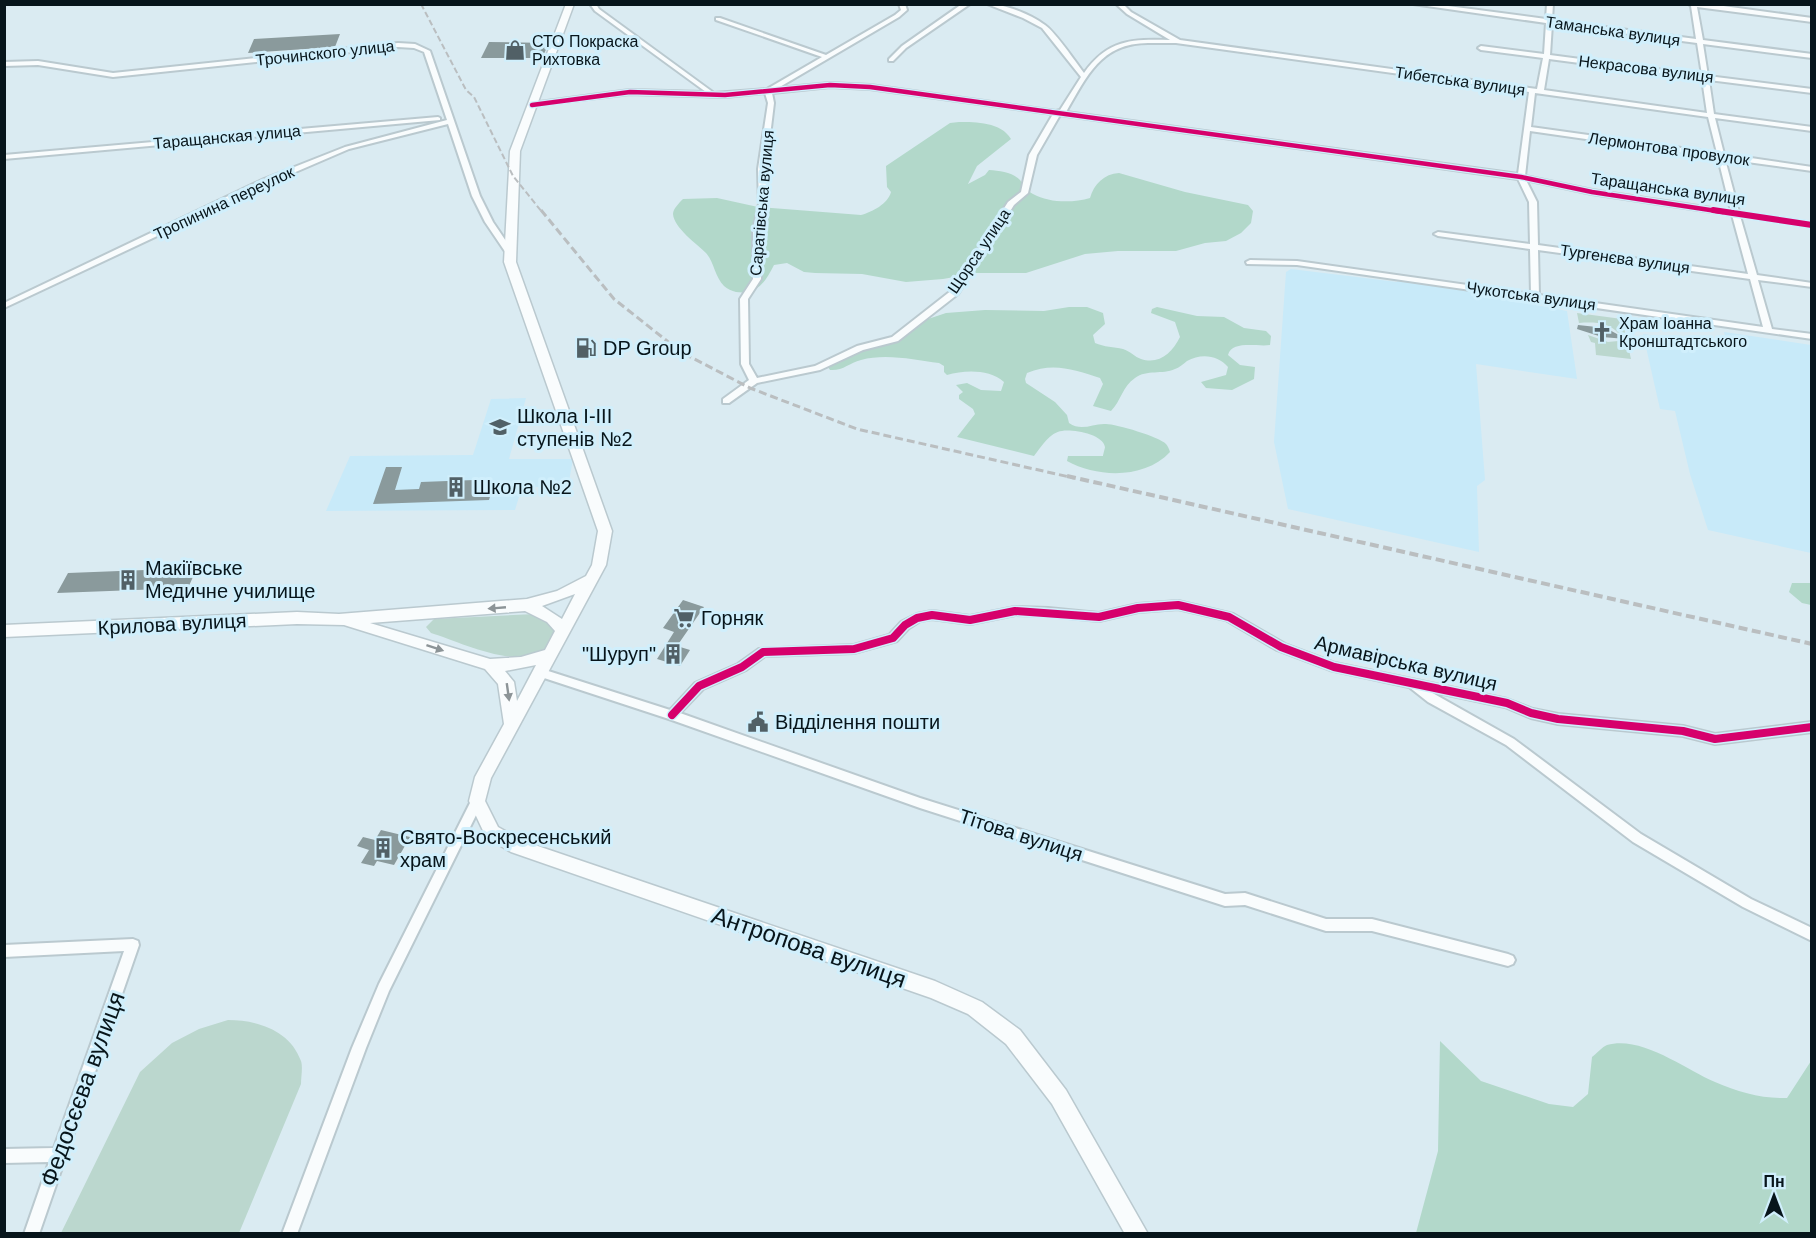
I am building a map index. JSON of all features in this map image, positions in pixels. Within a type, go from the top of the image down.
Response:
[{"type":"main road","points":[[477,801],[483,777],[542,673],[599,565],[605,531],[510,262],[515,151],[570,4]]},
{"type":"main road","points":[[339,620],[527,605],[562,595],[592,579]]},
{"type":"main road","points":[[527,605],[552,618],[564,631]]},
{"type":"main road","points":[[411,640],[409,634],[416,620],[425,614]]},
{"type":"main road","name":"Крилова вулиця","points":[[4,631],[297,618],[339,620]]},
{"type":"main road","points":[[339,620],[490,665],[510,666],[531,662],[551,654]]},
{"type":"main road","points":[[490,665],[506,682],[512,724]]},
{"type":"main road","name":"Антропова вулиця","points":[[477,801],[492,832],[517,847],[935,990],[975,1008],[1013,1037],[1059,1097],[1137,1233]]},
{"type":"street","points":[[593,4],[597,10],[712,94]]},
{"type":"street","points":[[768,91],[897,16],[905,7],[902,4]]},
{"type":"street","points":[[891,60],[904,47],[967,4]]},
{"type":"street","points":[[990,4],[1044,27],[1084,77]]},
{"type":"street","name":"Тибетська вулиця","points":[[1119,4],[1142,21],[1178,42],[1812,129]]},
{"type":"street","name":"Таманська вулиця","points":[[1416,4],[1812,56]]},
{"type":"street","points":[[1540,92],[1550,22],[1550,4]]},
{"type":"street","points":[[1768,330],[1711,115],[1693,5],[1812,20]]},
{"type":"street","points":[[718,19],[827,57]]},
{"type":"street","points":[[1130,41],[1144,34],[1142,21]]},
{"type":"street","points":[[1130,41],[1178,42]]},
{"type":"street","name":"Щорса улица","points":[[726,401],[754,381],[817,368],[860,348],[895,339],[955,292],[1011,204],[1024,193],[1033,155],[1084,77],[1105,52],[1130,41]]},
{"type":"street","name":"Трочинского улица","points":[[4,64],[38,63],[113,75],[388,46],[415,46],[428,51],[476,196],[489,222],[510,253]]},
{"type":"street","name":"Некрасова вулиця","points":[[1481,48],[1812,91]]},
{"type":"street","name":"Таращанська вулиця","points":[[532,105],[630,92],[712,94],[830,85],[870,87],[1521,177],[1603,194],[1812,225]]},
{"type":"street","name":"Саратівська вулиця","points":[[754,381],[745,364],[744,299],[757,279],[757,230],[764,204],[762,169],[771,103],[768,91]]},
{"type":"street","points":[[1532,91],[1521,177],[1533,202],[1535,297]]},
{"type":"street","name":"Таращанская улица","points":[[4,157],[451,120]]},
{"type":"street","name":"Тропинина переулок","points":[[4,306],[267,182],[375,140],[451,120]]},
{"type":"street","name":"Лермонтова провулок","points":[[1526,128],[1812,169]]},
{"type":"street","name":"Тургенєва вулиця","points":[[1438,234],[1812,285]]},
{"type":"street","name":"Чукотська вулиця","points":[[1250,262],[1298,263],[1812,337]]},
{"type":"street","name":"Армавірська вулиця","points":[[672,715],[699,686],[742,667],[763,652],[854,650],[893,638],[917,618],[934,615],[970,620],[1015,611],[1099,617],[1138,608],[1178,605],[1229,617],[1281,647],[1334,667],[1506,703],[1531,713],[1558,719],[1683,731],[1715,739],[1812,727]]},
{"type":"street","name":"Тітова вулиця","points":[[542,673],[672,715],[920,803],[1226,900],[1245,899],[1326,925],[1372,925],[1508,960]]},
{"type":"street","name":"Армавірська вулиця","points":[[1410,683],[1432,699],[1510,742],[1637,838],[1747,903],[1812,935]]},
{"type":"street","points":[[289,1233],[384,988],[477,801]]},
{"type":"street","name":"Федосєєва вулиця","points":[[4,951],[133,945],[31,1233]]},
{"type":"street","points":[[4,1156],[58,1155]]},
{"type":"shaded area","points":[[1291,269],[1397,282],[1397,278],[1477,290],[1501,298],[1567,311],[1577,379],[1476,364],[1485,480],[1477,486],[1479,552],[1288,509],[1274,442],[1286,272]]},
{"type":"shaded area","points":[[1724,332],[1811,345],[1811,553],[1708,530],[1690,474],[1675,411],[1660,409],[1643,334],[1728,346]]},
{"type":"shaded area","name":"Школа I-III ступенів №2","points":[[526,398],[509,459],[573,459],[568,487],[522,487],[515,510],[326,511],[350,456],[473,455],[491,399]]},
{"type":"green space","points":[[950,123],[995,126],[1007,133],[1011,139],[977,166],[968,184],[985,175],[989,170],[1002,171],[1017,177],[1029,191],[1039,197],[1054,201],[1076,201],[1090,198],[1100,181],[1109,175],[1119,173],[1185,192],[1248,205],[1253,211],[1251,223],[1241,233],[1226,241],[1205,243],[1176,251],[1118,251],[1085,254],[1026,273],[977,273],[906,282],[862,274],[804,272],[787,263],[774,265],[760,286],[755,289],[736,292],[724,286],[706,253],[677,225],[674,219],[674,210],[683,199],[717,198],[758,207],[865,214],[879,207],[887,200],[891,192],[887,187],[886,166]]},
{"type":"green space","points":[[1087,307],[1103,313],[1105,324],[1093,335],[1095,343],[1123,349],[1148,360],[1159,359],[1169,353],[1180,337],[1175,322],[1151,313],[1152,309],[1157,307],[1197,316],[1224,317],[1244,328],[1266,331],[1271,336],[1270,345],[1246,345],[1230,350],[1228,355],[1240,365],[1255,367],[1254,379],[1232,390],[1206,388],[1201,382],[1226,375],[1228,367],[1219,360],[1203,356],[1192,358],[1170,371],[1140,375],[1127,386],[1111,411],[1093,406],[1103,384],[1100,378],[1073,370],[1055,368],[1027,373],[1026,383],[1055,402],[1067,415],[1069,423],[1074,426],[1106,424],[1119,426],[1156,438],[1168,447],[1170,452],[1160,461],[1135,471],[1121,473],[1093,471],[1067,461],[1068,456],[1103,456],[1105,447],[1103,442],[1079,432],[1067,431],[1054,434],[1046,440],[1034,456],[957,437],[975,414],[973,409],[959,399],[959,395],[963,392],[956,385],[967,383],[981,390],[1001,391],[1004,382],[991,375],[961,372],[947,375],[944,372],[944,366],[939,363],[890,357],[861,360],[835,370],[830,370],[828,367],[861,351],[897,342],[928,319],[946,313],[985,310],[1044,311]]},
{"type":"green space","points":[[1577,313],[1622,319],[1631,359],[1596,355],[1595,343],[1591,342],[1588,335],[1608,342],[1618,341],[1619,334],[1606,325],[1579,323]]},
{"type":"green space","points":[[1792,583],[1811,583],[1811,605],[1802,603],[1789,592]]},
{"type":"green space","points":[[535,614],[550,620],[553,636],[548,645],[537,653],[523,657],[491,653],[431,633],[426,627],[434,619]]},
{"type":"green space","points":[[228,1020],[250,1022],[281,1034],[296,1050],[302,1066],[301,1084],[239,1233],[61,1233],[140,1072],[172,1043],[199,1029]]},
{"type":"green space","points":[[1440,1041],[1481,1081],[1549,1104],[1573,1107],[1588,1094],[1592,1057],[1607,1045],[1620,1043],[1648,1049],[1724,1086],[1769,1097],[1787,1098],[1811,1061],[1811,1233],[1416,1233],[1438,1151]]},
{"type":"building","points":[[340,34],[335,47],[248,53],[254,39]]},
{"type":"building","name":"СТО Покраска Рихтовка","points":[[489,42],[549,43],[542,58],[481,58]]},
{"type":"building","points":[[1578,325],[1606,328],[1626,339],[1602,337],[1577,329]]},
{"type":"building","name":"Школа №2","points":[[386,467],[402,467],[395,490],[419,489],[421,482],[474,480],[473,484],[494,484],[489,500],[373,504]]},
{"type":"building","name":"Макіївське Медичне училище","points":[[197,568],[188,588],[57,593],[68,573]]},
{"type":"building","points":[[683,600],[704,607],[677,646],[690,650],[680,666],[657,659],[674,632],[663,628]]},
{"type":"building","name":"Свято-Воскресенський храм","points":[[381,830],[410,837],[394,865],[377,861],[374,866],[361,863],[369,850],[357,846],[363,837],[375,840]]},
{"type":"railway","points":[[421,4],[466,90],[474,97],[513,176],[542,212]]},
{"type":"railway","points":[[541,210],[614,299],[681,352],[750,388],[857,429],[1074,478]]},
{"type":"railway","points":[[1067,476],[1812,644]]},
{"type":"cycle path","points":[[532,105],[630,92],[725,95],[830,85],[870,87],[1521,177],[1592,192],[1812,225]]},
{"type":"cycle path","points":[[672,715],[699,686],[742,667],[763,652],[854,649],[893,638],[905,625],[917,618],[932,615],[970,620],[1015,611],[1099,617],[1138,608],[1178,605],[1229,617],[1281,647],[1334,667],[1507,703],[1531,713],[1558,719],[1683,731],[1715,739],[1812,727]]},
{"type":"place","name":"СТО Покраска Рихтовка","points":[[515,50]]},
{"type":"place","name":"Храм Іоанна Кронштадтського","points":[[1602,332]]},
{"type":"place","name":"DP Group","points":[[586,348]]},
{"type":"place","name":"Школа I-III ступенів №2","points":[[500,427]]},
{"type":"place","name":"Школа №2","points":[[456,487]]},
{"type":"place","name":"Макіївське Медичне училище","points":[[128,580]]},
{"type":"place","name":"Горняк","points":[[684,618]]},
{"type":"place","name":"\"Шуруп\"","points":[[673,654]]},
{"type":"place","name":"Відділення пошти","points":[[758,722]]},
{"type":"place","name":"Свято-Воскресенський храм","points":[[383,848]]}]
